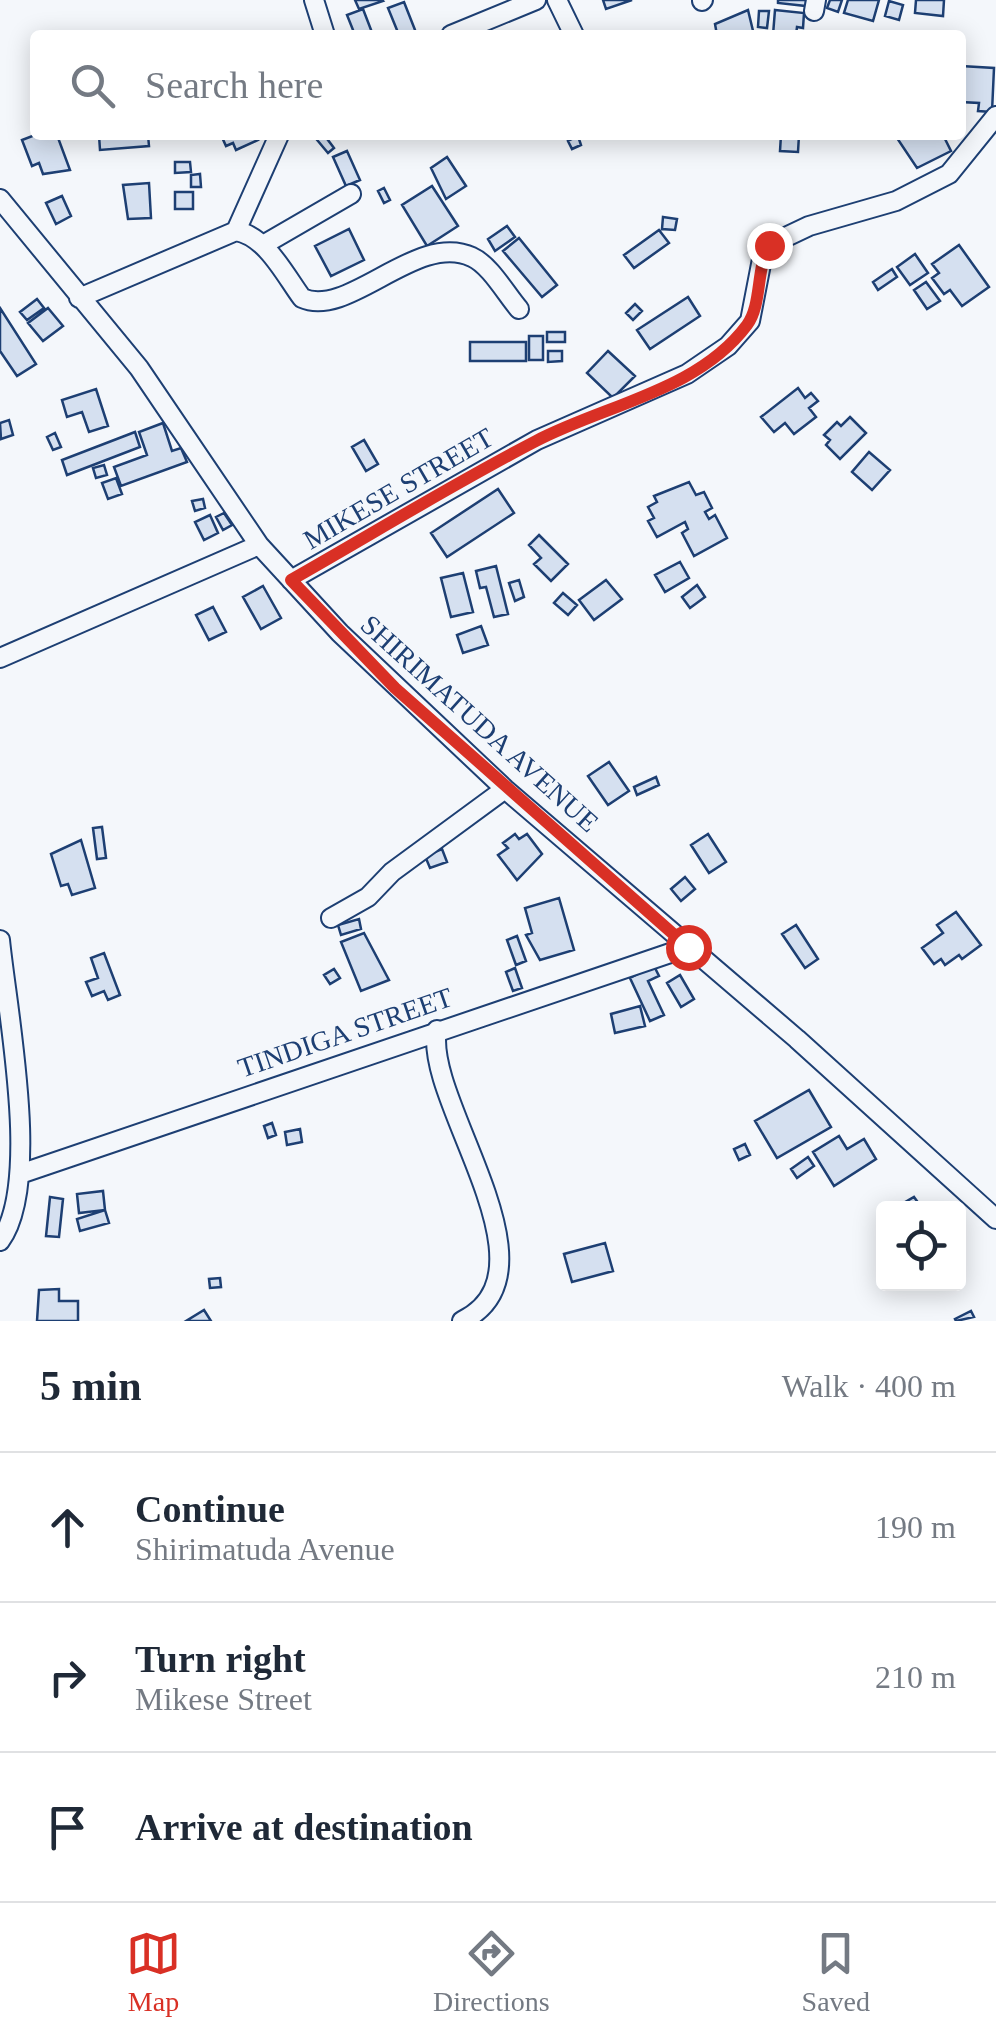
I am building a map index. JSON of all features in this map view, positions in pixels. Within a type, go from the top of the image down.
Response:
[{"type":"street","points":[[314,0],[323,30]]},
{"type":"street","points":[[463,30],[536,0]]},
{"type":"street","points":[[556,0],[571,30]]},
{"type":"street","name":"MIKESE STREET","points":[[291,580],[537,440],[687,374],[728,346],[750,321],[762,259],[769,245],[809,226],[896,201],[949,174],[996,116]]},
{"type":"street","points":[[236,230],[277,140]]},
{"type":"street","points":[[262,245],[351,194]]},
{"type":"street","name":"SHIRIMATUDA AVENUE","points":[[0,200],[139,368],[260,545],[395,688],[996,1219]]},
{"type":"street","points":[[80,298],[236,230],[248,233],[262,245],[302,298],[310,302],[341,295],[402,266],[452,252],[476,258],[519,310]]},
{"type":"street","points":[[0,658],[260,545]]},
{"type":"street","points":[[332,918],[368,897],[392,872],[506,789]]},
{"type":"street","points":[[0,940],[20,1174],[10,1222],[0,1240]]},
{"type":"street","name":"TINDIGA STREET","points":[[20,1174],[688,947]]},
{"type":"street","points":[[437,1030],[436,1060],[487,1192],[497,1255],[492,1296],[478,1313],[462,1321]]},
{"type":"building","points":[[355,0],[382,0],[383,1],[359,9]]},
{"type":"building","points":[[603,0],[632,0],[606,9]]},
{"type":"building","points":[[806,0],[806,6],[778,3]]},
{"type":"building","points":[[830,0],[842,0],[838,12],[827,8]]},
{"type":"building","points":[[848,0],[879,0],[873,21],[844,13]]},
{"type":"building","points":[[916,0],[944,0],[943,16],[915,13]]},
{"type":"building","points":[[889,1],[903,5],[899,20],[885,16]]},
{"type":"building","points":[[404,2],[415,30],[397,30],[388,8]]},
{"type":"building","points":[[363,9],[371,30],[353,30],[347,15]]},
{"type":"building","points":[[748,10],[753,30],[716,30],[715,24]]},
{"type":"building","points":[[775,10],[804,13],[803,28],[773,30]]},
{"type":"building","points":[[759,11],[769,11],[767,28],[758,27]]},
{"type":"building","points":[[966,66],[994,68],[992,112],[978,111],[979,103],[966,102]]},
{"type":"building","points":[[30,137],[30,140],[59,140],[70,170],[43,174],[39,163],[32,166],[22,140]]},
{"type":"building","points":[[99,140],[148,140],[149,146],[100,150]]},
{"type":"building","points":[[223,140],[258,140],[236,150],[233,143],[226,146]]},
{"type":"building","points":[[317,140],[328,140],[334,148],[328,153]]},
{"type":"building","points":[[579,140],[581,145],[572,149],[568,141]]},
{"type":"building","points":[[781,140],[799,140],[798,152],[780,151]]},
{"type":"building","points":[[898,140],[946,140],[951,151],[917,168]]},
{"type":"building","points":[[347,151],[360,180],[346,186],[333,157]]},
{"type":"building","points":[[447,157],[466,186],[446,199],[431,168]]},
{"type":"building","points":[[175,162],[190,162],[191,172],[175,173]]},
{"type":"building","points":[[200,174],[201,187],[191,187],[191,175]]},
{"type":"building","points":[[149,183],[151,218],[128,219],[123,185]]},
{"type":"building","points":[[432,186],[458,226],[427,246],[402,205]]},
{"type":"building","points":[[384,188],[390,200],[384,203],[378,191]]},
{"type":"building","points":[[175,192],[193,192],[193,209],[175,209]]},
{"type":"building","points":[[62,196],[71,216],[56,224],[46,203]]},
{"type":"building","points":[[663,217],[677,219],[675,230],[662,229]]},
{"type":"building","points":[[507,226],[515,237],[495,251],[488,239]]},
{"type":"building","points":[[349,229],[364,260],[331,276],[315,246]]},
{"type":"building","points":[[659,230],[669,243],[634,268],[624,255]]},
{"type":"building","points":[[519,238],[557,285],[542,297],[503,251]]},
{"type":"building","points":[[959,245],[989,287],[962,306],[950,290],[944,294],[932,278],[939,273],[932,264]]},
{"type":"building","points":[[915,254],[928,273],[910,285],[897,267]]},
{"type":"building","points":[[892,269],[897,277],[878,290],[873,282]]},
{"type":"building","points":[[926,282],[940,301],[927,309],[914,290]]},
{"type":"building","points":[[688,297],[700,316],[650,349],[637,330]]},
{"type":"building","points":[[37,299],[44,308],[27,320],[20,312]]},
{"type":"building","points":[[635,304],[642,311],[633,320],[626,313]]},
{"type":"building","points":[[0,308],[36,364],[17,376],[0,351]]},
{"type":"building","points":[[48,308],[63,326],[43,341],[28,323]]},
{"type":"building","points":[[547,332],[565,332],[565,342],[547,342]]},
{"type":"building","points":[[529,336],[543,336],[543,360],[529,360]]},
{"type":"building","points":[[470,342],[526,342],[526,361],[470,361]]},
{"type":"building","points":[[548,351],[562,351],[562,361],[548,362]]},
{"type":"building","points":[[608,351],[635,376],[613,398],[587,373]]},
{"type":"building","points":[[798,388],[805,398],[811,393],[818,401],[809,408],[816,417],[794,434],[785,423],[774,432],[761,417]]},
{"type":"building","points":[[96,389],[108,426],[89,432],[82,412],[67,417],[62,400]]},
{"type":"building","points":[[850,417],[866,433],[840,459],[826,445],[830,440],[824,435],[837,422],[841,426]]},
{"type":"building","points":[[9,420],[13,435],[1,439],[0,423]]},
{"type":"building","points":[[163,423],[172,451],[181,448],[187,462],[121,486],[114,467],[147,455],[139,432]]},
{"type":"building","points":[[135,432],[140,447],[67,475],[62,460]]},
{"type":"building","points":[[55,433],[61,447],[53,450],[47,437]]},
{"type":"building","points":[[364,440],[378,464],[366,471],[352,447]]},
{"type":"building","points":[[869,452],[890,470],[872,490],[852,472]]},
{"type":"building","points":[[104,465],[107,475],[96,478],[93,468]]},
{"type":"building","points":[[116,478],[122,494],[108,499],[102,483]]},
{"type":"building","points":[[689,482],[696,495],[704,492],[712,508],[705,512],[709,519],[715,515],[727,538],[694,556],[682,533],[688,529],[685,522],[657,537],[648,521],[654,518],[648,507],[657,502],[654,496]]},
{"type":"building","points":[[498,489],[514,513],[447,557],[431,533]]},
{"type":"building","points":[[203,499],[205,508],[195,511],[192,501]]},
{"type":"building","points":[[224,513],[232,525],[223,530],[216,517]]},
{"type":"building","points":[[210,515],[218,533],[204,540],[195,522]]},
{"type":"building","points":[[539,535],[568,564],[551,581],[534,564],[541,558],[529,545]]},
{"type":"building","points":[[680,562],[689,578],[665,592],[655,575]]},
{"type":"building","points":[[496,566],[508,614],[494,617],[486,587],[480,588],[476,571]]},
{"type":"building","points":[[463,573],[473,612],[451,617],[441,578]]},
{"type":"building","points":[[519,580],[524,597],[515,601],[509,583]]},
{"type":"building","points":[[606,580],[622,599],[594,620],[579,600]]},
{"type":"building","points":[[697,585],[705,597],[690,608],[682,597]]},
{"type":"building","points":[[263,586],[281,618],[261,629],[243,597]]},
{"type":"building","points":[[563,593],[577,605],[568,615],[554,603]]},
{"type":"building","points":[[213,607],[226,632],[209,640],[196,615]]},
{"type":"building","points":[[481,626],[488,645],[463,653],[457,635]]},
{"type":"building","points":[[609,762],[629,791],[608,805],[588,776]]},
{"type":"building","points":[[656,777],[659,785],[637,795],[634,787]]},
{"type":"building","points":[[102,827],[106,858],[97,859],[93,828]]},
{"type":"building","points":[[515,834],[519,839],[527,834],[542,854],[517,880],[498,855],[508,848],[503,843]]},
{"type":"building","points":[[708,834],[726,862],[709,873],[691,845]]},
{"type":"building","points":[[81,840],[95,888],[72,895],[68,884],[61,886],[51,854]]},
{"type":"building","points":[[442,849],[447,862],[430,868],[425,856]]},
{"type":"building","points":[[685,877],[695,889],[681,901],[671,889]]},
{"type":"building","points":[[559,898],[574,950],[540,960],[526,935],[532,933],[525,908]]},
{"type":"building","points":[[956,912],[981,945],[962,959],[959,955],[945,965],[941,959],[934,964],[922,948],[943,933],[937,925]]},
{"type":"building","points":[[359,919],[361,929],[341,935],[338,925]]},
{"type":"building","points":[[796,925],[818,959],[805,968],[782,934]]},
{"type":"building","points":[[364,933],[389,980],[361,991],[341,942]]},
{"type":"building","points":[[517,936],[526,961],[516,965],[507,940]]},
{"type":"building","points":[[104,953],[120,995],[108,1000],[104,991],[92,996],[86,982],[98,978],[91,958]]},
{"type":"building","points":[[654,966],[659,976],[648,981],[664,1015],[650,1021],[630,978]]},
{"type":"building","points":[[515,968],[522,988],[513,991],[506,972]]},
{"type":"building","points":[[334,969],[340,978],[330,984],[324,975]]},
{"type":"building","points":[[680,975],[694,999],[681,1007],[667,983]]},
{"type":"building","points":[[640,1006],[645,1026],[615,1033],[611,1014]]},
{"type":"building","points":[[809,1090],[831,1127],[777,1158],[755,1121]]},
{"type":"building","points":[[272,1123],[276,1135],[268,1138],[264,1126]]},
{"type":"building","points":[[300,1129],[302,1142],[287,1145],[285,1132]]},
{"type":"building","points":[[839,1136],[847,1149],[864,1139],[876,1159],[834,1186],[813,1152]]},
{"type":"building","points":[[745,1144],[750,1155],[739,1160],[734,1149]]},
{"type":"building","points":[[808,1157],[814,1166],[797,1178],[791,1169]]},
{"type":"building","points":[[103,1191],[105,1210],[79,1213],[77,1194]]},
{"type":"building","points":[[50,1197],[63,1199],[59,1237],[46,1236]]},
{"type":"building","points":[[105,1210],[109,1223],[80,1231],[77,1219]]},
{"type":"building","points":[[605,1243],[613,1271],[572,1282],[564,1254]]},
{"type":"building","points":[[220,1278],[221,1287],[210,1288],[209,1279]]},
{"type":"building","points":[[59,1289],[59,1301],[78,1301],[78,1321],[37,1321],[39,1290]]},
{"type":"building","points":[[204,1310],[211,1321],[186,1321]]},
{"type":"building","points":[[971,1311],[974,1317],[956,1321],[955,1319]]},
{"type":"route","points":[[688,947],[395,688],[291,580],[537,440],[687,374],[728,346],[750,321],[762,259],[769,245]]}]
